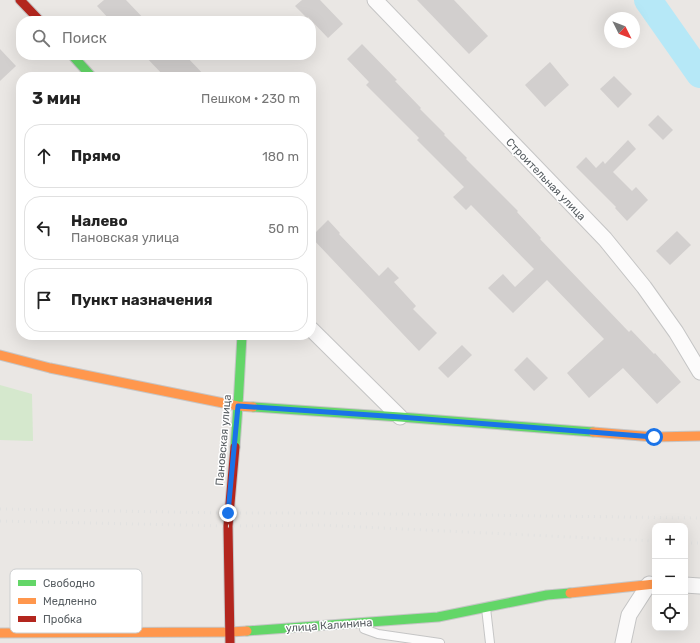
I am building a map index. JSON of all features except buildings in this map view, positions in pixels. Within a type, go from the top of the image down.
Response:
[{"type":"street","name":"Строительная улица","points":[[375,0],[605,239],[654,300],[676,332],[700,372]]},
{"type":"street","points":[[27,2],[37,16]]},
{"type":"street","points":[[77,60],[87,72]]},
{"type":"street","points":[[316,334],[400,417]]},
{"type":"street","name":"Пановская улица","points":[[230,643],[228,526],[242,340]]},
{"type":"street","points":[[0,355],[50,368],[238,406],[654,437],[700,436]]},
{"type":"street","points":[[623,643],[629,616],[652,584]]},
{"type":"street","name":"улица Калинина","points":[[142,632],[230,632],[438,617],[547,595],[652,584]]},
{"type":"street","points":[[688,585],[700,586]]},
{"type":"street","name":"улица Калинина","points":[[0,633],[10,633]]},
{"type":"lane","points":[[486,607],[490,643]]},
{"type":"lane","points":[[348,623],[378,634],[440,643]]},
{"type":"green space","points":[[0,385],[32,394],[33,441],[0,440]]},
{"type":"waterway","points":[[648,0],[700,74]]},
{"type":"railway","points":[[0,509],[700,518]]},
{"type":"railway","points":[[0,521],[228,526],[319,525],[652,541]]},
{"type":"railway","points":[[688,543],[700,543]]},
{"type":"traffic: fast","points":[[77,60],[87,72]]},
{"type":"traffic: fast","points":[[235,447],[242,340]]},
{"type":"traffic: fast","points":[[253,407],[593,432]]},
{"type":"traffic: fast","points":[[247,631],[438,617],[547,595],[570,593]]},
{"type":"traffic: slow","points":[[0,355],[50,368],[238,406],[253,407]]},
{"type":"traffic: slow","points":[[593,432],[654,437],[700,436]]},
{"type":"traffic: slow","points":[[570,593],[652,584]]},
{"type":"traffic: slow","points":[[142,632],[247,631]]},
{"type":"traffic: slow","points":[[0,633],[10,633]]},
{"type":"traffic: jam","points":[[20,0],[35,16]]},
{"type":"traffic: jam","points":[[230,643],[228,526],[235,447]]},
{"type":"route","points":[[228,513],[238,406],[654,437]]}]
